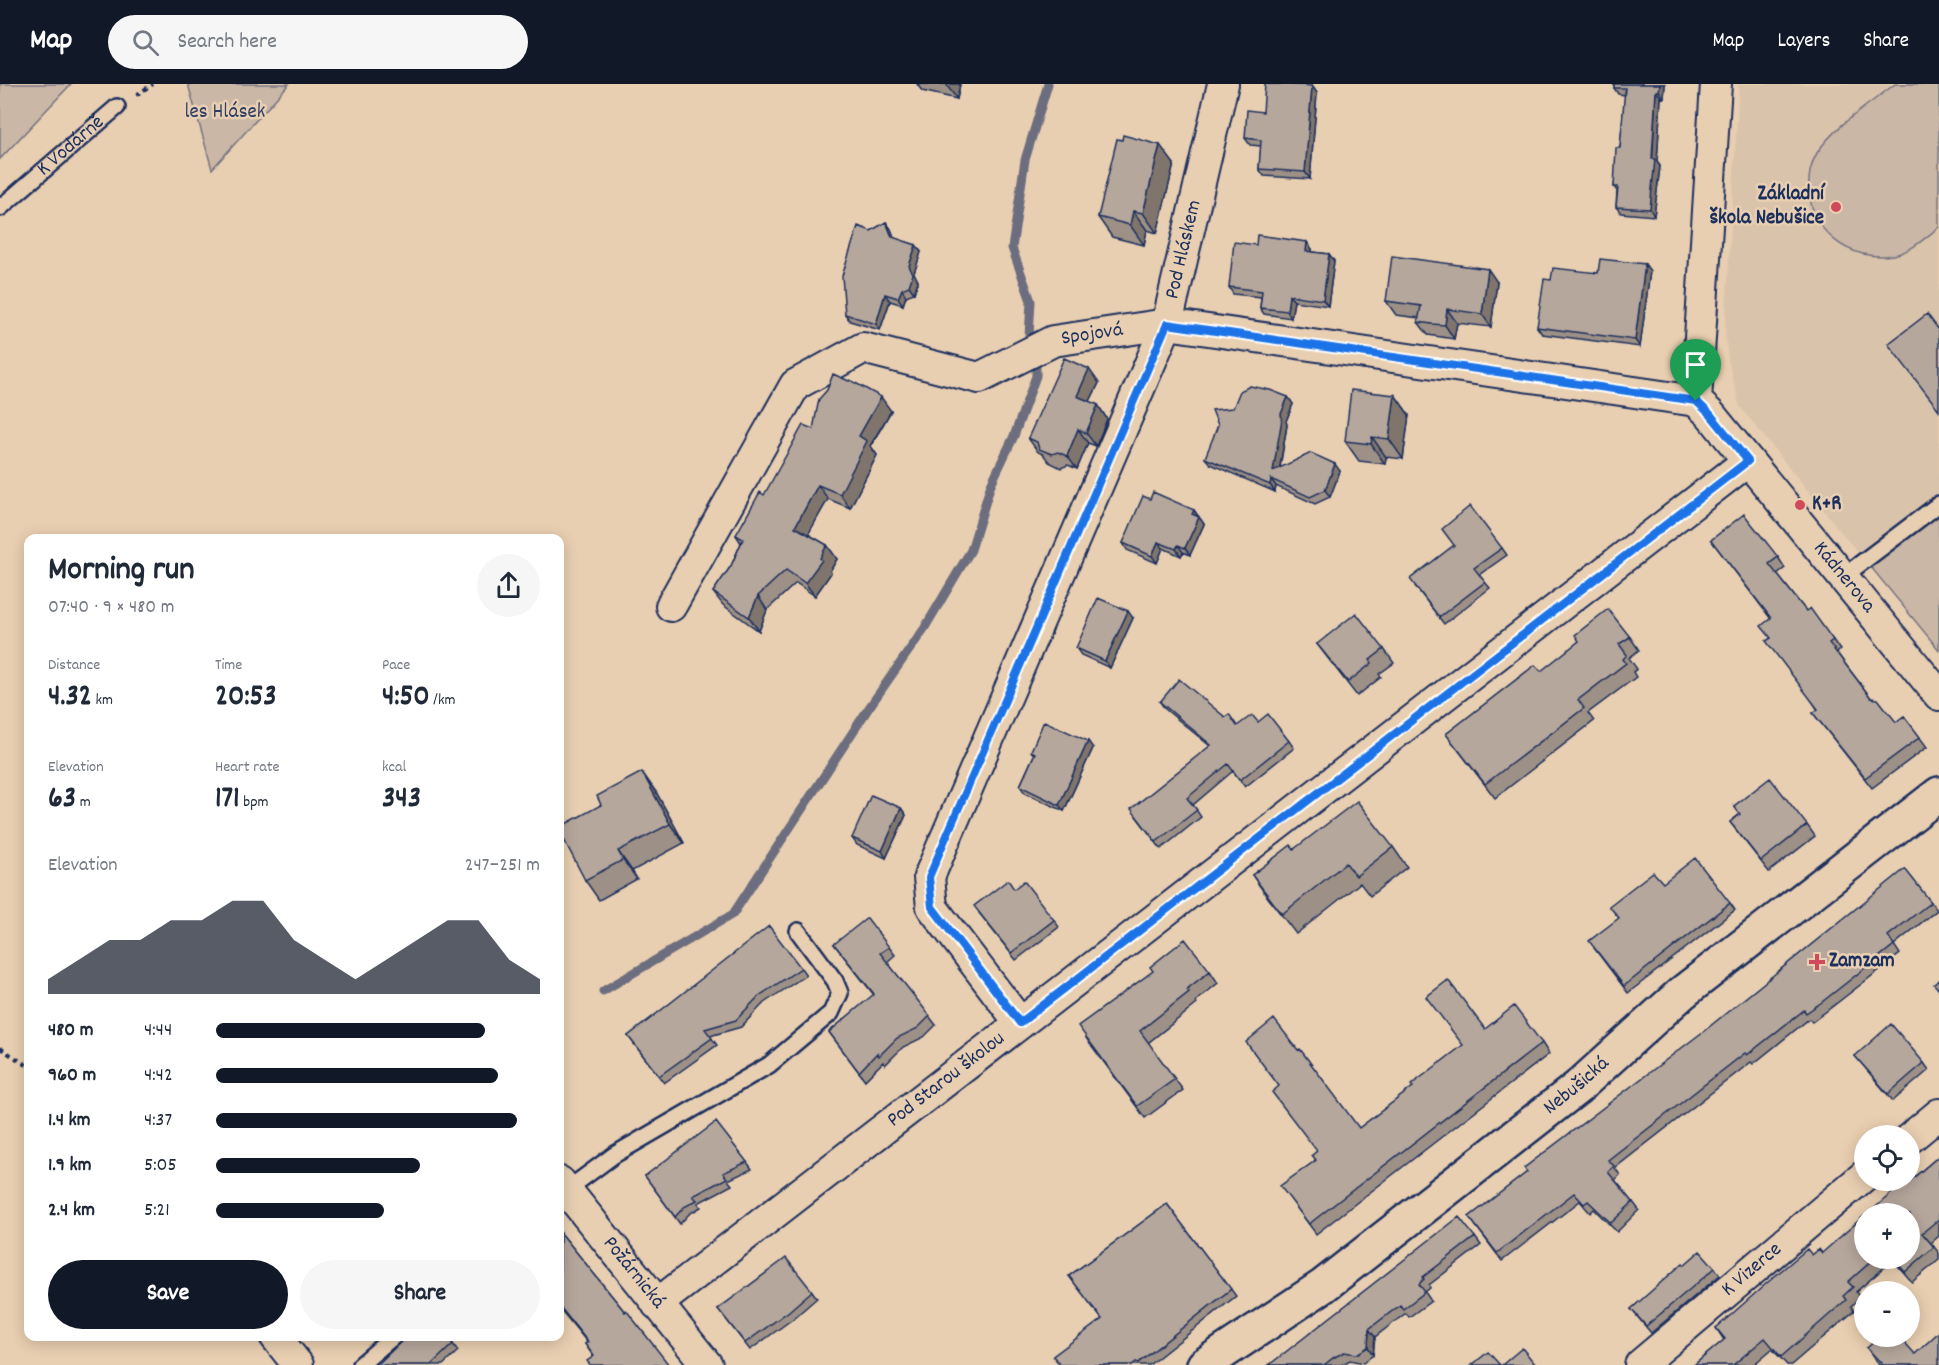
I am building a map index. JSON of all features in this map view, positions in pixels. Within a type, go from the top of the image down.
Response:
[{"type":"street","name":"Pod Hláskem","points":[[1020,1023],[932,907],[929,877],[1167,324],[1223,84]]},
{"type":"street","points":[[1696,401],[1716,84]]},
{"type":"street","name":"Spojová","points":[[671,606],[795,385],[862,348],[979,378],[1053,341],[1167,324],[1696,401]]},
{"type":"street","name":"Kádnerova","points":[[1696,401],[1710,414],[1844,576],[1939,695]]},
{"type":"street","name":"Pod Starou školou","points":[[657,1304],[1748,461]]},
{"type":"street","name":"Nebušická","points":[[1204,1365],[1323,1286],[1578,1087],[1682,993],[1939,794]]},
{"type":"street","points":[[1920,1129],[1939,1113]]},
{"type":"street","name":"K Vizerce","points":[[1640,1365],[1854,1184]]},
{"type":"street","name":"Požárnická","points":[[564,1191],[707,1365]]},
{"type":"street","points":[[279,1341],[298,1365]]},
{"type":"lane","name":"K Vodárně","points":[[0,208],[117,107]]},
{"type":"lane","points":[[1844,576],[1939,504]]},
{"type":"lane","points":[[564,1188],[614,1155],[769,1065],[831,1013],[840,993],[835,981],[798,931]]},
{"type":"lane","points":[[360,1365],[388,1341]]},
{"type":"path","points":[[0,1048],[24,1063]]},
{"type":"shaded area","name":"Základní škola Nebušice","points":[[1739,84],[1939,84],[1939,492],[1859,554],[1740,407],[1728,360],[1725,330]]},
{"type":"green space","points":[[0,84],[71,84],[0,159]]},
{"type":"green space","name":"les Hlásek","points":[[188,84],[289,84],[212,169]]},
{"type":"green space","points":[[1895,84],[1939,84],[1939,227],[1906,251],[1893,255],[1862,254],[1835,241],[1816,218],[1809,188],[1810,170],[1824,143],[1853,116]]},
{"type":"green space","points":[[1939,514],[1939,650],[1870,566]]},
{"type":"building","points":[[1265,84],[1312,86],[1305,172],[1259,169],[1261,140],[1245,138],[1247,110],[1263,112]]},
{"type":"building","points":[[1614,84],[1660,84],[1659,91],[1656,91],[1652,159],[1655,159],[1650,209],[1616,207],[1618,187],[1614,187],[1616,148],[1620,148],[1625,88],[1614,88]]},
{"type":"building","points":[[1123,135],[1160,145],[1143,213],[1133,211],[1130,225],[1098,217],[1117,139],[1122,140]]},
{"type":"building","points":[[886,222],[892,237],[916,245],[909,266],[913,274],[909,286],[902,289],[898,298],[885,294],[876,324],[845,314],[842,276],[858,226],[871,231]]},
{"type":"building","points":[[1257,235],[1307,242],[1306,251],[1329,254],[1323,300],[1289,295],[1287,311],[1260,308],[1262,291],[1229,287],[1234,242],[1256,245]]},
{"type":"building","points":[[1392,256],[1488,269],[1482,314],[1447,309],[1445,325],[1418,322],[1421,306],[1386,301]]},
{"type":"building","points":[[1600,259],[1645,264],[1635,340],[1537,327],[1544,279],[1551,280],[1553,268],[1598,273]]},
{"type":"building","points":[[1927,314],[1939,330],[1939,410],[1888,344]]},
{"type":"building","points":[[1064,358],[1089,369],[1077,396],[1098,405],[1086,433],[1078,429],[1067,456],[1039,449],[1037,442],[1028,438]]},
{"type":"building","points":[[833,374],[850,380],[881,397],[859,436],[867,441],[840,494],[818,485],[795,527],[827,545],[820,558],[822,560],[805,583],[786,570],[758,596],[749,617],[713,592],[731,566],[743,539],[736,535],[760,492],[764,495],[803,425],[813,429],[819,399],[827,390]]},
{"type":"building","points":[[1250,386],[1288,397],[1281,414],[1273,471],[1311,453],[1335,464],[1325,490],[1310,497],[1271,479],[1270,485],[1205,458],[1218,425],[1212,410],[1233,408],[1240,391]]},
{"type":"building","points":[[1351,390],[1395,395],[1389,439],[1372,437],[1371,444],[1345,441]]},
{"type":"building","points":[[1153,492],[1194,510],[1192,514],[1199,517],[1185,548],[1178,545],[1176,549],[1158,542],[1152,556],[1123,543],[1143,496],[1150,499]]},
{"type":"building","points":[[1470,506],[1502,548],[1474,568],[1485,582],[1439,617],[1410,579],[1454,545],[1442,529]]},
{"type":"building","points":[[1744,514],[1778,557],[1769,564],[1806,611],[1810,608],[1833,640],[1829,643],[1871,698],[1878,699],[1896,722],[1904,716],[1920,737],[1865,778],[1813,713],[1818,709],[1766,641],[1771,638],[1761,626],[1771,618],[1711,540]]},
{"type":"building","points":[[1098,598],[1128,611],[1105,661],[1076,648]]},
{"type":"building","points":[[1608,609],[1630,637],[1619,644],[1627,655],[1623,659],[1626,663],[1578,700],[1584,708],[1485,784],[1446,734],[1535,665],[1541,671],[1579,641],[1575,635]]},
{"type":"building","points":[[1356,613],[1384,649],[1370,660],[1372,663],[1348,682],[1317,644]]},
{"type":"building","points":[[1179,679],[1225,717],[1229,714],[1237,726],[1252,715],[1258,722],[1268,714],[1289,741],[1240,780],[1228,764],[1187,798],[1197,810],[1156,842],[1131,809],[1211,745],[1160,702]]},
{"type":"building","points":[[1044,721],[1088,741],[1059,805],[1020,786],[1035,753],[1031,751]]},
{"type":"building","points":[[642,772],[670,824],[618,851],[623,860],[585,880],[564,840],[564,825],[601,805],[597,796]]},
{"type":"building","points":[[1770,778],[1807,825],[1761,861],[1730,822],[1740,814],[1734,806]]},
{"type":"building","points":[[871,795],[901,808],[882,851],[852,838]]},
{"type":"building","points":[[1357,801],[1393,847],[1356,876],[1346,863],[1282,914],[1252,875],[1291,845],[1294,849]]},
{"type":"building","points":[[1695,858],[1730,903],[1624,986],[1589,941],[1619,918],[1609,906],[1653,872],[1663,883]]},
{"type":"building","points":[[1905,869],[1931,902],[1888,936],[1894,945],[1822,1002],[1806,1013],[1804,1010],[1747,1055],[1745,1053],[1608,1160],[1614,1166],[1608,1172],[1633,1202],[1611,1223],[1588,1201],[1584,1204],[1574,1193],[1497,1253],[1469,1217],[1527,1172],[1524,1168],[1704,1031]]},
{"type":"building","points":[[1008,880],[1014,889],[1024,881],[1054,920],[1011,953],[974,906]]},
{"type":"building","points":[[867,918],[889,947],[880,953],[930,1016],[918,1028],[897,1038],[879,1056],[877,1053],[859,1072],[829,1032],[874,994],[834,944]]},
{"type":"building","points":[[769,926],[801,968],[759,996],[736,1020],[705,1029],[712,1038],[659,1076],[628,1036]]},
{"type":"building","points":[[1185,939],[1210,971],[1187,989],[1189,992],[1140,1031],[1175,1079],[1137,1106],[1078,1026],[1153,971],[1150,967]]},
{"type":"building","points":[[1448,980],[1485,1029],[1514,1006],[1542,1043],[1309,1224],[1280,1186],[1316,1160],[1312,1155],[1317,1151],[1272,1092],[1279,1086],[1246,1042],[1274,1019],[1298,1050],[1300,1049],[1359,1128],[1463,1045],[1426,997]]},
{"type":"building","points":[[1939,980],[1939,990],[1934,984]]},
{"type":"building","points":[[1891,1024],[1924,1063],[1888,1094],[1855,1056]]},
{"type":"building","points":[[716,1122],[747,1162],[723,1173],[727,1178],[693,1196],[697,1200],[684,1207],[675,1217],[645,1176]]},
{"type":"building","points":[[1939,1156],[1939,1219],[1922,1233],[1934,1247],[1920,1259],[1920,1203],[1880,1203],[1894,1191],[1920,1191],[1920,1172]]},
{"type":"building","points":[[1167,1204],[1231,1289],[1138,1363],[1132,1365],[1060,1365],[1053,1356],[1102,1319],[1069,1276]]},
{"type":"building","points":[[1459,1217],[1475,1237],[1423,1277],[1424,1279],[1419,1284],[1425,1292],[1403,1309],[1400,1305],[1369,1329],[1368,1347],[1357,1354],[1344,1352],[1324,1365],[1269,1365]]},
{"type":"building","points":[[1854,1225],[1854,1269],[1863,1269],[1848,1282],[1853,1287],[1843,1296],[1846,1300],[1781,1357],[1765,1338],[1733,1365],[1694,1365],[1725,1339],[1716,1328],[1776,1275],[1807,1249],[1812,1255],[1819,1249],[1822,1253]]},
{"type":"building","points":[[564,1237],[669,1365],[590,1365],[587,1361],[594,1356],[585,1344],[588,1342],[564,1312]]},
{"type":"building","points":[[1700,1251],[1715,1268],[1646,1326],[1631,1309]]},
{"type":"building","points":[[786,1258],[812,1291],[745,1343],[718,1309]]},
{"type":"building","points":[[1939,1332],[1939,1365],[1883,1365],[1867,1348],[1909,1347],[1915,1354]]},
{"type":"building","points":[[402,1341],[450,1341],[453,1344],[431,1365],[377,1365]]},
{"type":"building","points":[[1522,1348],[1536,1365],[1502,1365]]},
{"type":"building","points":[[1488,1352],[1500,1365],[1472,1365]]},
{"type":"waterway","points":[[1029,336],[1031,301],[1012,248],[1025,160],[1048,84]]},
{"type":"waterway","points":[[603,991],[733,914],[868,709],[924,629],[971,550],[991,484],[1014,436],[1036,376],[1036,363]]},
{"type":"place","name":"Základní škola Nebušice","points":[[1836,207]]},
{"type":"place","name":"K+R","points":[[1800,505]]},
{"type":"place","name":"Zamzam","points":[[1817,962]]},
{"type":"route","points":[[1167,324],[1696,401],[1710,414],[1748,461],[1020,1023],[932,907],[929,877],[1167,324]]}]
